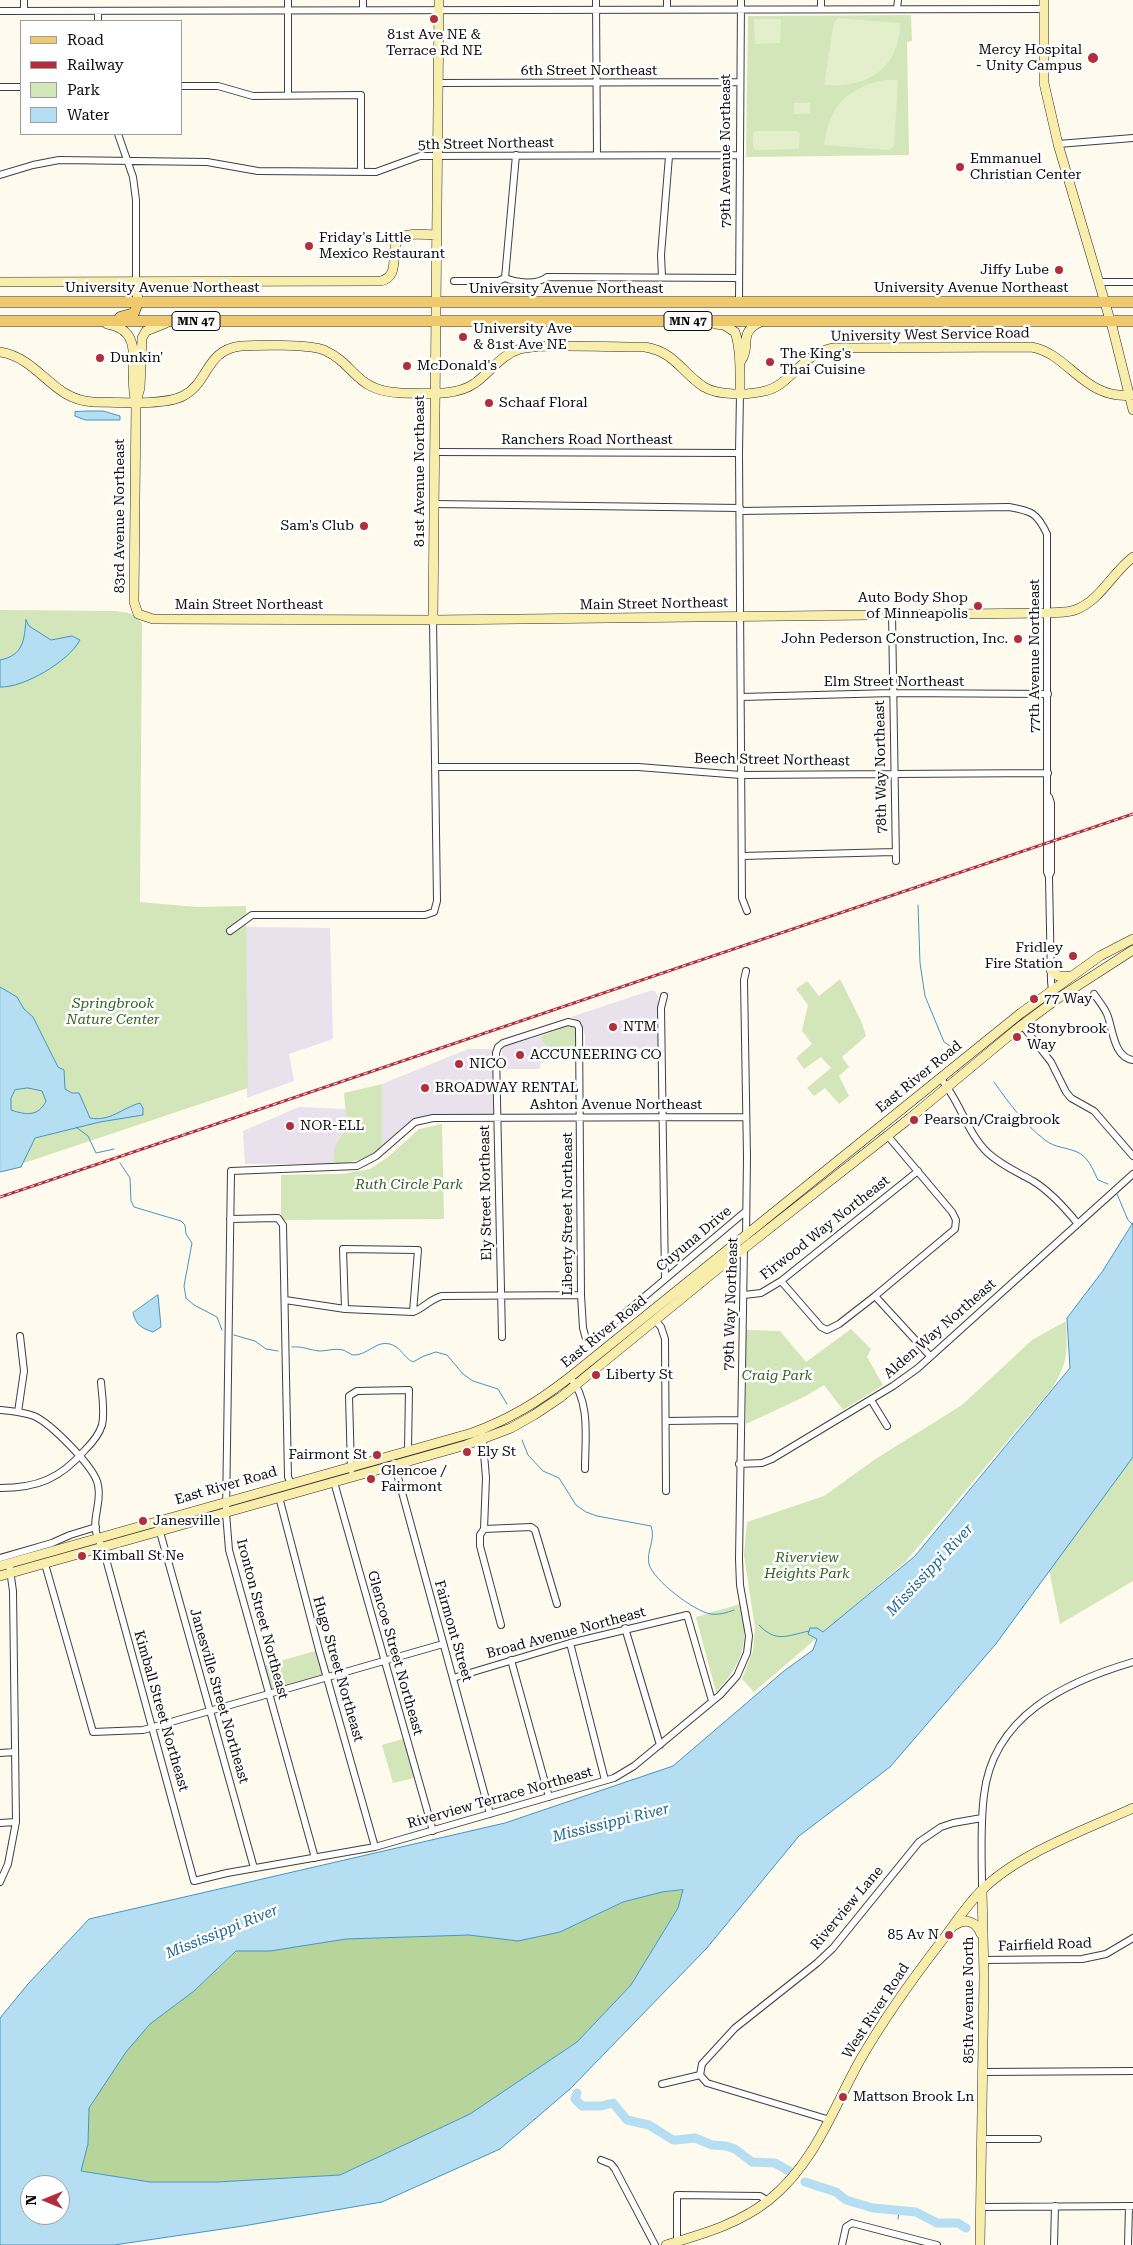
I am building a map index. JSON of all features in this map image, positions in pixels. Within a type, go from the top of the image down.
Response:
[{"type":"main road","name":"University Avenue Northeast","points":[[0,302],[1133,302]]},
{"type":"main road","points":[[92,321],[129,316],[136,311],[138,302]]},
{"type":"main road","name":"MN 47","points":[[0,321],[1133,321]]},
{"type":"street","points":[[24,0],[24,10]]},
{"type":"street","points":[[288,0],[288,95]]},
{"type":"street","points":[[363,0],[363,9]]},
{"type":"street","name":"81st Avenue Northeast","points":[[230,931],[252,915],[425,915],[434,912],[437,901],[433,620],[439,0]]},
{"type":"street","points":[[596,0],[596,155]]},
{"type":"street","points":[[667,0],[667,8]]},
{"type":"street","name":"79th Avenue Northeast","points":[[739,302],[741,0]]},
{"type":"street","points":[[821,0],[821,8]]},
{"type":"street","points":[[897,8],[898,0]]},
{"type":"street","points":[[0,11],[897,8],[1044,4],[1044,83],[1058,144],[1131,395],[1133,410]]},
{"type":"street","points":[[98,11],[98,20]]},
{"type":"street","name":"6th Street Northeast","points":[[438,83],[740,82]]},
{"type":"street","points":[[182,86],[218,86],[253,96],[362,96],[361,172]]},
{"type":"street","points":[[0,87],[20,87]]},
{"type":"street","points":[[118,135],[134,177],[138,302]]},
{"type":"street","points":[[1058,144],[1133,138]]},
{"type":"street","points":[[505,278],[516,155]]},
{"type":"street","name":"5th Street Northeast","points":[[0,175],[33,165],[59,160],[207,162],[258,171],[376,172],[392,168],[412,158],[436,156],[739,155]]},
{"type":"street","points":[[662,277],[661,255],[668,156]]},
{"type":"street","points":[[0,282],[383,280],[392,273],[394,248],[401,237],[407,235],[436,236]]},
{"type":"street","points":[[454,281],[498,281],[505,278],[513,281],[538,281],[547,277],[739,278]]},
{"type":"street","points":[[1099,282],[1133,282]]},
{"type":"street","name":"83rd Avenue Northeast","points":[[92,321],[117,325],[127,332],[132,341],[132,392],[136,402]]},
{"type":"street","name":"83rd Avenue Northeast","points":[[153,619],[138,614],[134,602],[136,402],[140,388],[143,334],[156,326],[170,321]]},
{"type":"street","points":[[687,321],[724,325],[732,329],[737,338],[738,356],[741,361]]},
{"type":"street","points":[[747,910],[742,898],[740,393],[741,361],[744,356],[746,333],[752,326],[760,322]]},
{"type":"street","name":"University West Service Road","points":[[0,352],[24,360],[58,390],[74,398],[93,402],[172,400],[184,396],[197,384],[214,358],[224,351],[241,346],[319,348],[339,360],[370,387],[399,393],[463,390],[476,382],[510,352],[541,346],[656,348],[670,355],[697,381],[711,390],[740,393],[757,393],[772,389],[808,358],[822,350],[832,348],[1031,347],[1049,352],[1094,388],[1131,395]]},
{"type":"street","name":"Ranchers Road Northeast","points":[[435,452],[739,453]]},
{"type":"street","points":[[434,504],[740,510]]},
{"type":"street","name":"77th Avenue Northeast","points":[[740,510],[1009,507],[1029,511],[1039,519],[1047,534],[1048,796],[1046,816],[1050,970],[1055,995]]},
{"type":"street","name":"Main Street Northeast","points":[[153,619],[433,620],[1047,613],[1074,610],[1095,598],[1125,563],[1133,557]]},
{"type":"street","name":"78th Way Northeast","points":[[892,614],[894,852],[896,861]]},
{"type":"street","name":"Elm Street Northeast","points":[[741,696],[1048,694]]},
{"type":"street","name":"Beech Street Northeast","points":[[436,767],[638,767],[741,775],[1048,773]]},
{"type":"street","points":[[742,856],[894,852]]},
{"type":"street","name":"East River Road","points":[[0,1576],[481,1440],[534,1415],[577,1385],[910,1118],[1022,1026],[1072,976],[1100,956],[1133,938]]},
{"type":"street","name":"East River Road","points":[[5,1564],[482,1429],[523,1411],[570,1377],[940,1078],[1055,995],[1133,950]]},
{"type":"street","points":[[1050,970],[1058,976],[1072,976]]},
{"type":"street","name":"79th Way Northeast","points":[[746,971],[744,980],[746,1235],[744,1250],[739,1464],[740,1585],[749,1636]]},
{"type":"street","points":[[1094,994],[1107,1014],[1119,1051],[1133,1060]]},
{"type":"street","points":[[664,996],[661,1008],[665,1279]]},
{"type":"street","name":"Liberty Street Northeast","points":[[498,1047],[568,1022],[577,1024],[579,1032],[581,1296],[582,1328],[586,1338]]},
{"type":"street","points":[[1022,1026],[1051,1062],[1071,1098],[1094,1111],[1133,1156]]},
{"type":"street","name":"Ely Street Northeast","points":[[498,1047],[497,1118],[502,1337]]},
{"type":"street","points":[[940,1078],[947,1086],[975,1136],[986,1151],[1004,1166],[1049,1192],[1078,1224]]},
{"type":"street","name":"Ashton Avenue Northeast","points":[[231,1171],[357,1166],[376,1156],[415,1122],[434,1118],[746,1117]]},
{"type":"street","points":[[781,1281],[821,1327],[827,1330],[840,1324],[876,1296],[955,1229],[956,1220],[952,1212],[887,1135]]},
{"type":"street","name":"Ironton Street Northeast","points":[[231,1171],[226,1513],[229,1550],[315,1858]]},
{"type":"street","name":"Firwood Way Northeast","points":[[744,1296],[761,1293],[781,1281],[918,1171]]},
{"type":"street","name":"Alden Way Northeast","points":[[739,1464],[762,1463],[772,1459],[893,1386],[930,1356],[1133,1174]]},
{"type":"street","name":"Cuyuna Drive","points":[[586,1338],[599,1335],[746,1211]]},
{"type":"street","points":[[230,1219],[278,1218],[283,1225],[288,1477],[291,1483]]},
{"type":"street","points":[[345,1309],[343,1249],[418,1250],[413,1312]]},
{"type":"street","points":[[285,1300],[345,1309],[413,1312],[422,1309],[434,1298],[501,1295],[581,1296]]},
{"type":"street","points":[[876,1296],[930,1356]]},
{"type":"street","points":[[656,1321],[664,1333],[665,1339],[666,1491]]},
{"type":"street","points":[[18,1412],[24,1371],[20,1336]]},
{"type":"street","points":[[570,1377],[577,1385],[584,1408],[584,1469]]},
{"type":"street","points":[[0,1488],[28,1486],[51,1479],[80,1456],[95,1439],[102,1424],[101,1382]]},
{"type":"street","points":[[350,1477],[348,1396],[357,1391],[410,1390],[408,1450]]},
{"type":"street","points":[[871,1400],[887,1426]]},
{"type":"street","points":[[0,1410],[34,1416],[42,1421],[80,1456],[90,1468],[98,1484],[97,1538]]},
{"type":"street","points":[[666,1420],[740,1420]]},
{"type":"street","points":[[482,1429],[481,1440],[486,1478],[484,1529],[480,1535],[480,1546],[501,1625]]},
{"type":"street","name":"Fairmont Street","points":[[393,1454],[490,1814]]},
{"type":"street","name":"Glencoe Street Northeast","points":[[334,1482],[433,1831]]},
{"type":"street","name":"Hugo Street Northeast","points":[[280,1497],[284,1522],[375,1847]]},
{"type":"street","points":[[0,1558],[52,1543],[96,1527]]},
{"type":"street","points":[[484,1529],[531,1527],[535,1530],[557,1604]]},
{"type":"street","name":"Janesville Street Northeast","points":[[160,1532],[254,1868]]},
{"type":"street","name":"Kimball Street Northeast","points":[[97,1538],[103,1548],[194,1881]]},
{"type":"street","points":[[0,1882],[10,1858],[16,1822],[13,1591],[10,1573],[5,1564]]},
{"type":"street","points":[[45,1564],[93,1732],[130,1732],[152,1728],[443,1644]]},
{"type":"street","name":"Broad Avenue Northeast","points":[[453,1678],[570,1643],[626,1628],[687,1615],[712,1701]]},
{"type":"street","points":[[626,1628],[660,1745]]},
{"type":"street","name":"Riverview Terrace Northeast","points":[[194,1881],[254,1868],[375,1847],[605,1780],[630,1769],[712,1701],[737,1676],[745,1658],[749,1636]]},
{"type":"street","points":[[570,1643],[605,1780]]},
{"type":"street","points":[[511,1660],[549,1797]]},
{"type":"street","name":"85th Avenue North","points":[[980,2245],[983,2072],[982,1818],[984,1794],[994,1756],[1008,1733],[1031,1709],[1085,1678],[1133,1662]]},
{"type":"street","points":[[0,1753],[15,1752]]},
{"type":"street","name":"West River Road","points":[[666,2245],[734,2222],[768,2201],[784,2187],[805,2162],[830,2120],[860,2060],[887,2016],[914,1976],[982,1890],[1029,1858],[1133,1808]]},
{"type":"street","name":"Riverview Lane","points":[[700,2075],[702,2064],[735,2028],[829,1952],[919,1842],[941,1828],[982,1818]]},
{"type":"street","points":[[0,1823],[16,1822]]},
{"type":"street","points":[[952,1927],[963,1921],[970,1921],[978,1927],[982,1936]]},
{"type":"street","name":"Fairfield Road","points":[[983,1960],[1088,1958],[1106,1954],[1133,1938]]},
{"type":"street","points":[[983,2072],[1133,2071]]},
{"type":"street","points":[[662,2084],[700,2075],[707,2083],[830,2120]]},
{"type":"street","points":[[982,2139],[1038,2139]]},
{"type":"street","points":[[601,2160],[615,2168],[655,2245]]},
{"type":"street","points":[[678,2242],[677,2195],[760,2196],[768,2201]]},
{"type":"street","points":[[1054,2245],[1055,2206]]},
{"type":"street","points":[[981,2207],[1131,2206],[1128,2245]]},
{"type":"street","points":[[842,2245],[844,2232],[848,2224],[856,2224],[937,2245]]},
{"type":"shaded area","points":[[246,927],[330,928],[333,1039],[289,1054],[294,1081],[247,1098]]},
{"type":"shaded area","points":[[649,991],[655,991],[658,997],[659,1049],[620,1049],[620,1056],[585,1056],[585,1035],[581,1023],[571,1017]]},
{"type":"shaded area","points":[[541,1036],[541,1039],[576,1049],[577,1057],[541,1056],[540,1069],[502,1069],[502,1050],[505,1046]]},
{"type":"shaded area","points":[[468,1049],[493,1049],[493,1114],[431,1114],[412,1120],[382,1145],[382,1084]]},
{"type":"shaded area","points":[[299,1107],[346,1109],[347,1125],[334,1149],[334,1164],[245,1164],[243,1131]]},
{"type":"green space","points":[[911,15],[912,41],[907,42],[909,155],[746,157],[748,16]]},
{"type":"green space","points":[[838,18],[900,23],[898,39],[894,53],[878,73],[854,83],[824,85],[834,22]]},
{"type":"green space","points":[[754,19],[781,19],[780,43],[755,44]]},
{"type":"green space","points":[[884,80],[898,80],[894,146],[889,150],[824,145],[830,120],[842,101],[859,88]]},
{"type":"green space","points":[[794,103],[810,103],[810,114],[794,114]]},
{"type":"green space","points":[[756,131],[796,131],[800,134],[799,149],[755,150],[753,147],[753,134]]},
{"type":"green space","name":"Springbrook Nature Center","points":[[0,610],[116,611],[130,613],[142,623],[140,902],[197,907],[246,906],[248,1088],[0,1171]]},
{"type":"green space","points":[[840,979],[861,1021],[866,1036],[842,1057],[849,1067],[839,1076],[849,1096],[839,1104],[825,1088],[814,1096],[807,1088],[831,1068],[821,1057],[804,1069],[796,1058],[812,1044],[802,1031],[808,1005],[796,989],[807,981],[819,996]]},
{"type":"green space","points":[[570,1025],[576,1029],[576,1049],[549,1049],[541,1039],[541,1036]]},
{"type":"green space","points":[[382,1084],[382,1145],[366,1157],[334,1164],[334,1149],[347,1125],[344,1093]]},
{"type":"green space","name":"Ruth Circle Park","points":[[442,1124],[444,1219],[281,1220],[281,1175],[342,1174],[370,1169],[388,1157],[419,1129]]},
{"type":"green space","name":"Riverview Heights Park","points":[[1066,1321],[1066,1355],[1062,1370],[1053,1387],[906,1561],[754,1692],[742,1679],[753,1651],[755,1628],[744,1555],[747,1522],[824,1496],[874,1460],[962,1405],[1032,1340]]},
{"type":"green space","name":"Craig Park","points":[[851,1329],[871,1349],[867,1357],[883,1385],[843,1410],[824,1385],[806,1396],[746,1424],[746,1330],[780,1331],[806,1362]]},
{"type":"green space","points":[[1133,1457],[1133,1581],[1060,1624],[1049,1570]]},
{"type":"green space","points":[[740,1604],[744,1630],[742,1652],[732,1672],[716,1692],[696,1617]]},
{"type":"green space","points":[[319,1650],[327,1677],[269,1694],[262,1666]]},
{"type":"green space","points":[[406,1738],[418,1777],[393,1783],[382,1745]]},
{"type":"green space","points":[[683,1890],[678,1908],[631,1985],[577,2042],[470,2114],[340,2175],[217,2182],[150,2182],[81,2171],[88,2144],[89,2108],[126,2052],[150,2024],[194,1991],[237,1951],[270,1951],[346,1939],[469,1935],[518,1941],[560,1932],[623,1902],[662,1892]]},
{"type":"water","points":[[103,411],[120,416],[120,420],[85,420],[75,416],[75,412]]},
{"type":"water","points":[[26,620],[29,626],[51,640],[72,636],[80,640],[66,656],[45,672],[21,683],[0,687],[0,660],[14,654],[21,646]]},
{"type":"water","points":[[0,987],[17,997],[24,1009],[33,1017],[58,1067],[64,1070],[65,1089],[72,1093],[79,1093],[90,1118],[104,1118],[140,1103],[143,1108],[143,1115],[100,1122],[35,1138],[21,1167],[0,1172]],"holes":[[[28,1088],[42,1091],[46,1101],[39,1110],[27,1114],[11,1110],[11,1098],[15,1090]]]},
{"type":"water","name":"Mississippi River","points":[[1133,1223],[1133,1457],[995,1645],[890,1767],[799,1836],[706,1949],[570,2089],[500,2149],[382,2202],[243,2226],[114,2245],[0,2245],[0,2018],[28,1984],[89,1919],[505,1823],[673,1766],[784,1671],[813,1650],[817,1639],[808,1634],[810,1628],[817,1628],[823,1632],[915,1556],[1070,1368],[1067,1318],[1102,1272]],"holes":[[[683,1890],[678,1908],[631,1985],[577,2042],[470,2114],[340,2175],[217,2182],[150,2182],[81,2171],[88,2144],[89,2108],[126,2052],[150,2024],[194,1991],[236,1951],[270,1951],[346,1939],[469,1935],[518,1941],[560,1932],[623,1902],[662,1892]]]},
{"type":"water","points":[[158,1295],[161,1327],[153,1332],[140,1326],[133,1313]]},
{"type":"waterway","points":[[918,905],[920,963],[925,996],[944,1042],[957,1051]]},
{"type":"waterway","points":[[994,1082],[1017,1113],[1037,1134],[1053,1145],[1081,1154],[1090,1164],[1098,1180],[1108,1184]]},
{"type":"waterway","points":[[76,1127],[88,1136],[96,1153],[114,1149]]},
{"type":"waterway","points":[[120,1163],[130,1178],[131,1201],[134,1207],[181,1221],[185,1225],[186,1234],[192,1243],[184,1286],[186,1298],[194,1305],[217,1317],[222,1330]]},
{"type":"waterway","points":[[1117,1194],[1128,1220],[1133,1225]]},
{"type":"waterway","points":[[234,1335],[255,1341],[266,1349],[278,1351]]},
{"type":"waterway","points":[[292,1347],[319,1351],[340,1349],[353,1355],[358,1355],[385,1343],[397,1347],[413,1362],[436,1352],[447,1355],[463,1374],[473,1381],[498,1389],[507,1404]]},
{"type":"waterway","points":[[522,1440],[528,1455],[543,1471],[559,1478],[576,1505],[586,1512],[597,1516],[651,1526],[652,1536],[648,1559],[652,1571],[685,1602],[711,1614],[722,1614],[734,1610]]},
{"type":"waterway","points":[[759,1625],[765,1631],[782,1637],[809,1631]]},
{"type":"waterway","points":[[577,2093],[575,2099],[582,2106],[601,2106],[613,2103],[627,2120],[649,2125],[673,2140]]},
{"type":"waterway","points":[[676,2140],[695,2138],[712,2145],[726,2146],[735,2149],[752,2162],[775,2163],[789,2171]]},
{"type":"waterway","points":[[805,2182],[836,2192],[846,2200],[873,2208],[916,2212],[937,2223],[958,2223],[966,2228]]},
{"type":"waterway","points":[[898,2219],[899,2211]]},
{"type":"railway","points":[[0,1197],[1133,814]]},
{"type":"place","name":"81st Ave NE & Terrace Rd NE","points":[[434,19]]},
{"type":"place","name":"Mercy Hospital - Unity Campus","points":[[1093,58]]},
{"type":"place","name":"Emmanuel Christian Center","points":[[960,167]]},
{"type":"place","name":"Friday's Little Mexico Restaurant","points":[[309,246]]},
{"type":"place","name":"Jiffy Lube","points":[[1059,270]]},
{"type":"place","name":"University Ave & 81st Ave NE","points":[[463,337]]},
{"type":"place","name":"Dunkin'","points":[[100,358]]},
{"type":"place","name":"The King's Thai Cuisine","points":[[770,362]]},
{"type":"place","name":"McDonald's","points":[[407,366]]},
{"type":"place","name":"Schaaf Floral","points":[[489,403]]},
{"type":"place","name":"Sam's Club","points":[[364,526]]},
{"type":"place","name":"Auto Body Shop of Minneapolis","points":[[978,606]]},
{"type":"place","name":"John Pederson Construction, Inc.","points":[[1018,639]]},
{"type":"place","name":"Fridley Fire Station","points":[[1073,956]]},
{"type":"place","name":"77 Way","points":[[1034,999]]},
{"type":"place","name":"NTM","points":[[613,1027]]},
{"type":"place","name":"Stonybrook Way","points":[[1017,1037]]},
{"type":"place","name":"ACCUNEERING CO","points":[[520,1055]]},
{"type":"place","name":"NICO","points":[[459,1064]]},
{"type":"place","name":"BROADWAY RENTAL","points":[[425,1088]]},
{"type":"place","name":"Pearson/Craigbrook","points":[[914,1120]]},
{"type":"place","name":"NOR-ELL","points":[[290,1126]]},
{"type":"place","name":"Liberty St","points":[[596,1375]]},
{"type":"place","name":"Ely St","points":[[467,1452]]},
{"type":"place","name":"Fairmont St","points":[[377,1455]]},
{"type":"place","name":"Glencoe / Fairmont","points":[[371,1479]]},
{"type":"place","name":"Janesville","points":[[143,1521]]},
{"type":"place","name":"Kimball St Ne","points":[[82,1556]]},
{"type":"place","name":"85 Av N","points":[[949,1935]]},
{"type":"place","name":"Mattson Brook Ln","points":[[843,2097]]}]
